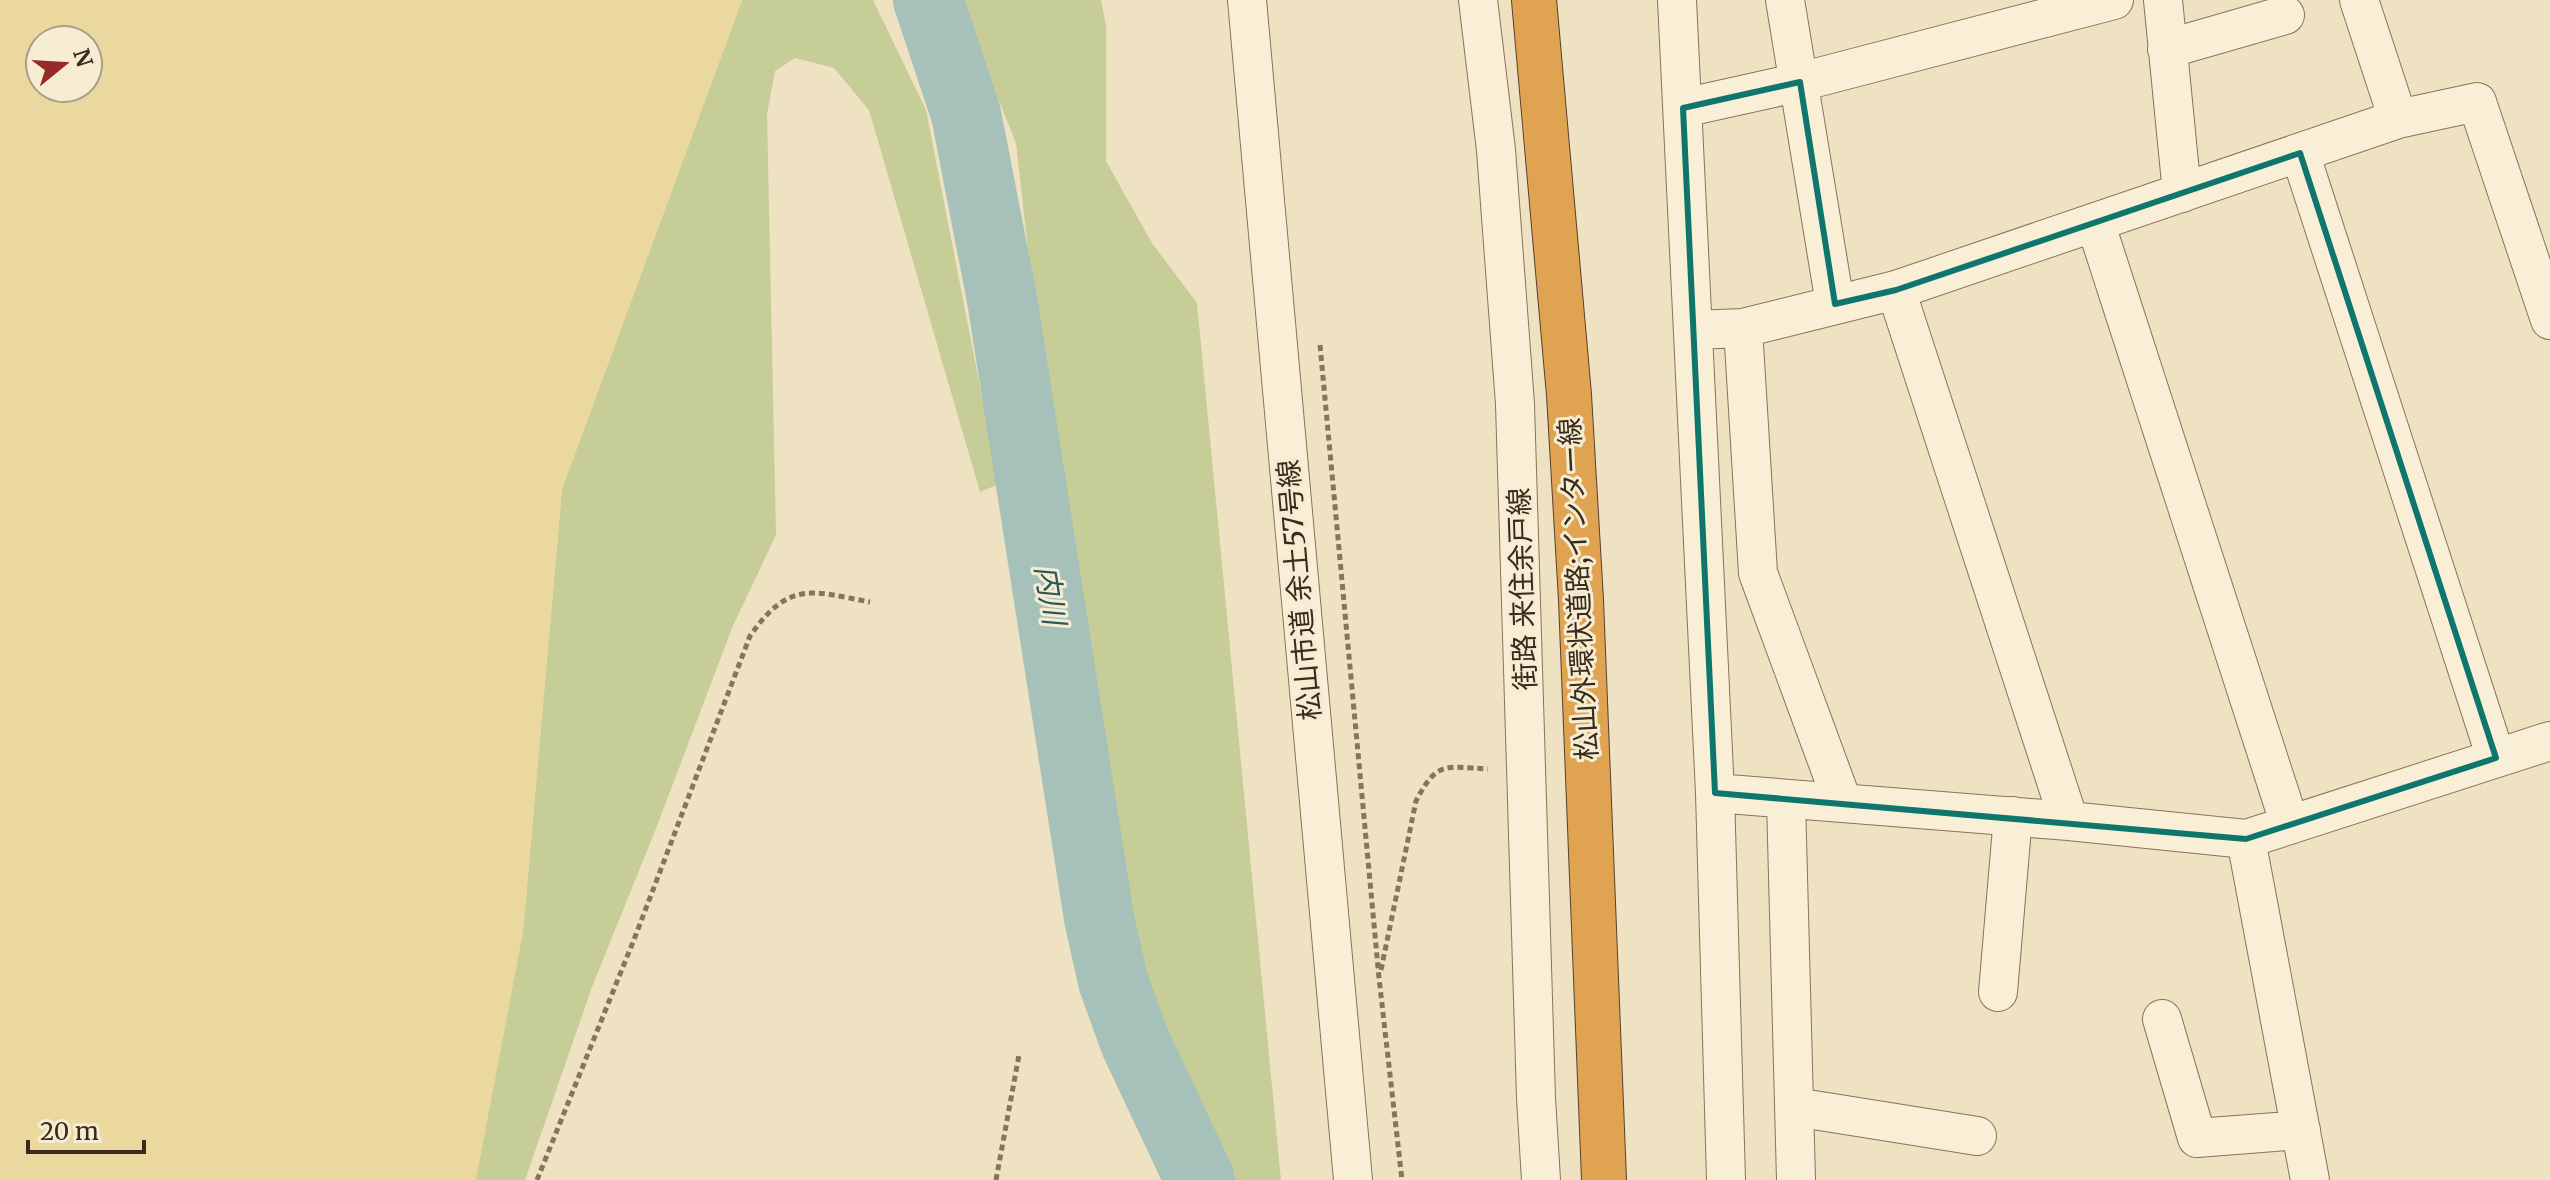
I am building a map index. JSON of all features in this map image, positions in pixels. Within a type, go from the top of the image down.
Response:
[{"type":"highway","name":"松山外環状道路;インター線","points":[[1534,0],[1570,411],[1581,600],[1604,1180]]},
{"type":"street","name":"松山市道 余土57号線","points":[[1247,0],[1353,1180]]},
{"type":"street","name":"街路 来住余戸線","points":[[1478,0],[1496,150],[1515,404],[1541,1180]]},
{"type":"street","points":[[1677,0],[1715,793],[1726,1180]]},
{"type":"street","points":[[1785,0],[1835,304]]},
{"type":"street","points":[[1683,108],[1800,82],[1981,17],[2114,0]]},
{"type":"street","points":[[2163,0],[2182,193]]},
{"type":"street","points":[[2359,0],[2398,119]]},
{"type":"street","points":[[2167,49],[2285,15]]},
{"type":"street","points":[[1693,330],[1743,328],[1896,290],[2398,119],[2477,102],[2550,320]]},
{"type":"street","points":[[2300,153],[2496,758]]},
{"type":"street","points":[[2095,222],[2290,825]]},
{"type":"street","points":[[1896,290],[2069,821]]},
{"type":"street","points":[[1743,328],[1758,573],[1842,801]]},
{"type":"street","points":[[1715,793],[1786,800],[1842,801],[2246,839],[2550,741]]},
{"type":"street","points":[[1786,800],[1796,1180]]},
{"type":"street","points":[[1998,992],[2013,816]]},
{"type":"street","points":[[2246,839],[2310,1180]]},
{"type":"street","points":[[2162,1019],[2197,1138],[2301,1130]]},
{"type":"street","points":[[1795,1107],[1977,1136]]},
{"type":"path","points":[[537,1180],[635,937],[750,636],[767,611],[789,596],[813,591],[870,602]]},
{"type":"path","points":[[1338,1028],[1365,1014],[1379,978],[1416,801],[1428,778],[1448,767],[1496,769]]},
{"type":"path","points":[[996,1180],[1019,1055]]},
{"type":"highlighted area","points":[[1800,82],[1835,304],[1896,290],[2300,153],[2496,758],[2246,839],[1715,793],[1683,108]]},
{"type":"green space","points":[[742,0],[873,0],[926,110],[999,484],[980,492],[869,110],[834,68],[795,58],[775,71],[767,114],[776,535],[732,628],[592,987],[525,1180],[455,1180],[523,932],[562,489]]},
{"type":"green space","points":[[958,0],[1101,0],[1106,26],[1106,161],[1152,243],[1197,303],[1281,1180],[1226,1180],[1179,1061],[1127,971],[1062,551],[1016,143]]},
{"type":"sand","points":[[0,0],[742,0],[562,489],[523,932],[476,1180],[0,1180]]},
{"type":"waterway","name":"内川","points":[[928,0],[966,114],[1002,299],[1099,918],[1113,981],[1135,1042],[1200,1180]]}]
